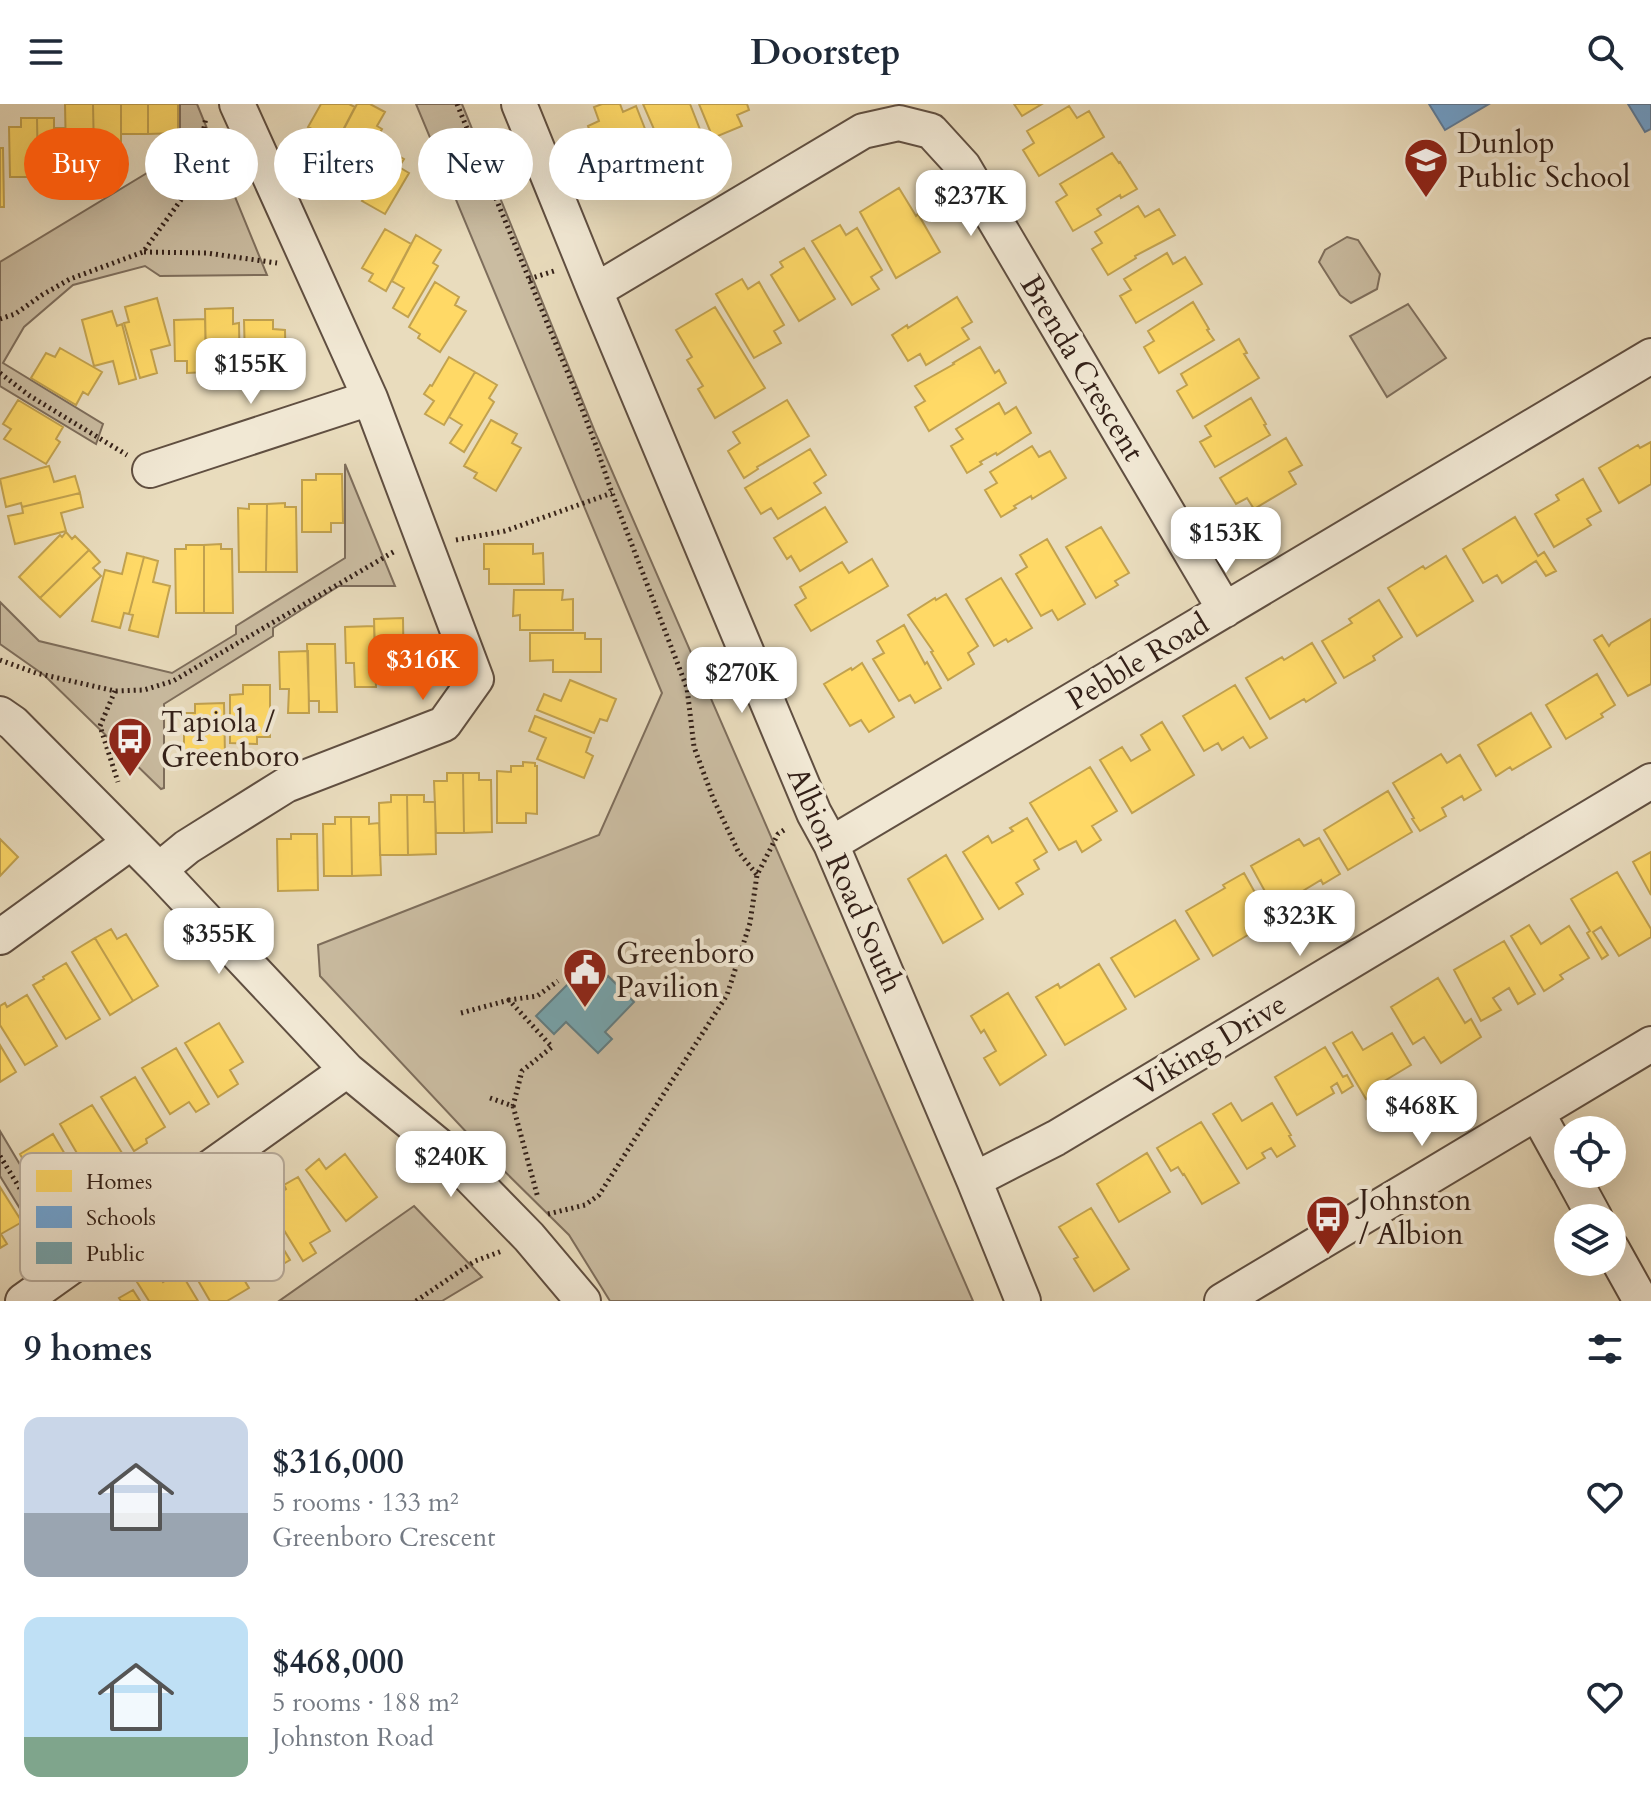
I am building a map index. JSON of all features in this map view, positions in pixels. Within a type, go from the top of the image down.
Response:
[{"type":"street","points":[[159,870],[187,847],[286,785],[444,724],[476,679],[370,398],[237,104]]},
{"type":"street","name":"Albion Road South","points":[[519,104],[814,813],[831,844],[1023,1301]]},
{"type":"street","name":"Brenda Crescent","points":[[595,291],[863,131],[899,123],[931,131],[963,166],[1225,610]]},
{"type":"street","name":"Pebble Road","points":[[831,844],[1651,356]]},
{"type":"street","points":[[150,470],[370,398]]},
{"type":"street","points":[[0,714],[13,723],[159,870],[347,1070],[444,1150],[524,1232],[583,1301]]},
{"type":"street","name":"Viking Drive","points":[[974,1180],[1056,1138],[1651,781]]},
{"type":"street","points":[[0,937],[131,842]]},
{"type":"street","points":[[1224,1300],[1651,1044]]},
{"type":"street","points":[[231,1153],[347,1070]]},
{"type":"street","points":[[1537,1113],[1554,1144]]},
{"type":"street","points":[[1626,1274],[1641,1301]]},
{"type":"street","points":[[23,1301],[52,1281]]},
{"type":"path","points":[[143,252],[194,182],[208,104]]},
{"type":"path","points":[[457,104],[574,388],[687,688],[694,747],[708,785],[738,851],[757,875]]},
{"type":"path","points":[[0,319],[15,314],[70,279],[143,252],[207,253],[311,267]]},
{"type":"path","points":[[0,373],[30,396],[150,470]]},
{"type":"path","points":[[0,660],[36,673],[115,691],[144,690],[173,681],[397,549],[505,531],[612,493]]},
{"type":"path","points":[[115,691],[100,726],[120,791]]},
{"type":"path","points":[[509,1000],[552,1047],[522,1071],[513,1106],[536,1194],[546,1215],[585,1205],[599,1195],[727,995],[750,923],[757,875],[778,834],[798,822]]},
{"type":"path","points":[[461,1013],[537,996],[558,981]]},
{"type":"path","points":[[490,1098],[513,1106]]},
{"type":"path","points":[[0,1156],[20,1189]]},
{"type":"path","points":[[416,1301],[475,1261],[502,1250],[524,1232]]},
{"type":"shaded area","points":[[180,104],[197,104],[207,128],[180,128]]},
{"type":"shaded area","points":[[416,104],[462,104],[472,128],[426,128]]},
{"type":"shaded area","points":[[145,174],[145,200],[236,200],[267,275],[160,276],[145,266],[73,285],[24,327],[3,363],[103,424],[96,444],[0,386],[0,262],[102,200],[129,200],[129,184]]},
{"type":"shaded area","points":[[456,200],[501,200],[595,432],[973,1301],[610,1301],[569,1235],[485,1152],[320,976],[318,945],[599,835],[662,693]]},
{"type":"shaded area","points":[[1347,237],[1358,240],[1380,274],[1377,289],[1351,303],[1340,295],[1319,262],[1325,250]]},
{"type":"shaded area","points":[[1408,304],[1446,358],[1387,397],[1350,336]]},
{"type":"shaded area","points":[[345,464],[395,586],[339,586],[273,628],[273,636],[164,704],[164,788],[161,789],[44,675],[0,644],[0,602],[39,641],[172,673],[236,634],[236,626],[345,558]]},
{"type":"shaded area","points":[[0,1131],[20,1165],[20,1209],[0,1176]]},
{"type":"shaded area","points":[[414,1206],[482,1277],[442,1301],[279,1301]]},
{"type":"building: Homes","points":[[65,104],[93,104],[93,128],[65,128]]},
{"type":"building: Homes","points":[[93,104],[121,104],[121,128],[93,128]]},
{"type":"building: Homes","points":[[121,104],[148,104],[145,134],[129,134],[129,128],[121,128]]},
{"type":"building: Homes","points":[[148,104],[178,104],[178,128],[148,128]]},
{"type":"building: Homes","points":[[321,104],[349,104],[355,107],[344,128],[308,127]]},
{"type":"building: Homes","points":[[357,104],[370,104],[385,112],[377,126],[380,128],[344,128]]},
{"type":"building: Homes","points":[[620,104],[623,112],[636,106],[645,128],[589,128],[599,121],[594,107]]},
{"type":"building: Homes","points":[[643,104],[690,104],[699,128],[653,128]]},
{"type":"building: Homes","points":[[699,104],[747,104],[749,110],[737,115],[742,126],[732,130],[709,128]]},
{"type":"building: Homes","points":[[1014,104],[1042,104],[1022,116]]},
{"type":"building: Homes","points":[[1069,106],[1077,118],[1089,111],[1104,137],[1039,176],[1023,150],[1034,143],[1027,131]]},
{"type":"building: Homes","points":[[21,118],[37,118],[37,128],[24,128],[24,177],[10,177],[9,127],[21,127]]},
{"type":"building: Homes","points":[[37,118],[54,118],[54,128],[37,128]]},
{"type":"building: Homes","points":[[0,148],[3,148],[4,207],[0,207]]},
{"type":"building: Homes","points":[[1112,153],[1137,189],[1097,209],[1101,215],[1073,231],[1056,202],[1067,195],[1060,184]]},
{"type":"building: Homes","points":[[402,169],[409,173],[402,185]]},
{"type":"building: Homes","points":[[899,188],[940,252],[896,278],[860,212]]},
{"type":"building: Homes","points":[[363,200],[393,200],[385,214]]},
{"type":"building: Homes","points":[[1138,206],[1145,217],[1159,209],[1175,235],[1135,256],[1108,275],[1092,249],[1102,243],[1095,232]]},
{"type":"building: Homes","points":[[840,225],[846,235],[857,228],[882,270],[871,277],[879,289],[852,305],[812,241]]},
{"type":"building: Homes","points":[[385,229],[411,244],[386,291],[369,281],[373,274],[362,268]]},
{"type":"building: Homes","points":[[416,235],[441,250],[433,263],[438,266],[408,317],[393,308],[404,288],[392,281]]},
{"type":"building: Homes","points":[[804,248],[835,299],[799,321],[771,275],[783,267],[780,262]]},
{"type":"building: Homes","points":[[1167,253],[1173,264],[1185,257],[1202,284],[1136,323],[1120,296],[1131,290],[1124,279]]},
{"type":"building: Homes","points":[[742,279],[748,289],[759,282],[784,325],[774,331],[781,343],[754,358],[716,294]]},
{"type":"building: Homes","points":[[435,282],[459,297],[455,305],[466,311],[440,352],[418,338],[420,334],[409,327]]},
{"type":"building: Homes","points":[[957,297],[972,322],[962,328],[969,339],[926,365],[920,354],[908,361],[892,335]]},
{"type":"building: Homes","points":[[157,298],[170,345],[151,350],[157,373],[140,378],[124,323],[129,322],[125,307]]},
{"type":"building: Homes","points":[[1193,302],[1214,340],[1159,373],[1144,347],[1154,341],[1148,331]]},
{"type":"building: Homes","points":[[715,307],[765,388],[715,418],[698,389],[703,386],[687,360],[692,357],[676,330]]},
{"type":"building: Homes","points":[[233,308],[233,324],[239,323],[240,382],[222,383],[221,361],[206,361],[205,309]]},
{"type":"building: Homes","points":[[112,311],[117,326],[122,324],[136,379],[119,384],[113,361],[94,366],[82,320]]},
{"type":"building: Homes","points":[[205,319],[208,372],[187,373],[187,361],[175,361],[174,320]]},
{"type":"building: Homes","points":[[244,320],[273,320],[273,329],[285,330],[286,378],[259,379],[258,359],[245,360]]},
{"type":"building: Homes","points":[[1239,339],[1259,378],[1193,418],[1177,391],[1187,385],[1181,374]]},
{"type":"building: Homes","points":[[980,347],[995,373],[999,370],[1006,383],[929,431],[915,407],[925,401],[915,386]]},
{"type":"building: Homes","points":[[60,348],[102,372],[88,395],[83,392],[76,405],[31,378],[46,353],[55,357]]},
{"type":"building: Homes","points":[[449,357],[475,372],[444,425],[425,414],[434,401],[424,394]]},
{"type":"building: Homes","points":[[475,372],[497,385],[489,398],[494,402],[464,452],[450,443],[462,425],[449,417]]},
{"type":"building: Homes","points":[[1251,398],[1270,435],[1215,467],[1200,442],[1211,436],[1205,426]]},
{"type":"building: Homes","points":[[18,400],[63,427],[56,439],[60,442],[46,464],[4,439],[11,429],[3,424]]},
{"type":"building: Homes","points":[[787,400],[809,436],[744,478],[728,451],[740,443],[733,432]]},
{"type":"building: Homes","points":[[999,403],[1005,414],[1016,407],[1031,433],[980,462],[982,464],[967,473],[951,446],[963,439],[956,429]]},
{"type":"building: Homes","points":[[491,420],[517,434],[512,443],[521,448],[496,491],[474,478],[477,473],[464,466]]},
{"type":"building: Homes","points":[[1286,438],[1302,465],[1289,472],[1296,484],[1254,509],[1247,498],[1236,504],[1220,478]]},
{"type":"building: Homes","points":[[1651,442],[1651,484],[1619,503],[1599,468],[1638,445],[1640,448]]},
{"type":"building: Homes","points":[[1032,446],[1039,457],[1050,451],[1066,478],[1014,506],[1016,508],[1001,517],[985,490],[997,483],[990,472]]},
{"type":"building: Homes","points":[[810,449],[826,475],[814,483],[821,493],[778,519],[771,508],[761,514],[745,488]]},
{"type":"building: Homes","points":[[49,466],[54,482],[75,476],[80,493],[22,507],[21,503],[6,507],[0,479]]},
{"type":"building: Homes","points":[[316,474],[342,474],[343,523],[331,523],[331,532],[302,532],[302,480],[316,480]]},
{"type":"building: Homes","points":[[1583,479],[1601,511],[1587,519],[1591,525],[1554,547],[1535,514],[1559,500],[1556,495]]},
{"type":"building: Homes","points":[[80,493],[83,507],[61,513],[66,531],[15,544],[8,516],[23,513],[22,507]]},
{"type":"building: Homes","points":[[285,503],[285,507],[296,507],[297,572],[266,572],[267,504]]},
{"type":"building: Homes","points":[[249,504],[267,504],[266,572],[239,572],[238,508],[249,509]]},
{"type":"building: Homes","points":[[825,507],[847,542],[800,571],[791,556],[787,559],[774,538]]},
{"type":"building: Homes","points":[[1515,517],[1538,556],[1544,552],[1556,571],[1546,576],[1536,561],[1502,583],[1497,575],[1483,583],[1463,549]]},
{"type":"building: Homes","points":[[1101,527],[1129,573],[1115,581],[1118,585],[1096,598],[1066,547]]},
{"type":"building: Homes","points":[[66,532],[89,550],[40,598],[19,577]]},
{"type":"building: Homes","points":[[1047,539],[1085,604],[1058,620],[1052,610],[1041,616],[1016,574],[1027,567],[1020,555]]},
{"type":"building: Homes","points":[[221,544],[221,549],[232,549],[233,613],[204,613],[204,545]]},
{"type":"building: Homes","points":[[484,544],[533,544],[533,554],[543,553],[544,584],[489,584],[489,569],[484,569]]},
{"type":"building: Homes","points":[[186,545],[204,545],[204,613],[176,613],[175,549],[186,549]]},
{"type":"building: Homes","points":[[89,550],[100,562],[93,568],[101,576],[60,617],[40,598]]},
{"type":"building: Homes","points":[[127,553],[144,557],[129,614],[124,613],[120,628],[92,621],[105,570],[122,574]]},
{"type":"building: Homes","points":[[1446,556],[1473,601],[1417,636],[1388,588]]},
{"type":"building: Homes","points":[[144,557],[158,561],[153,582],[170,586],[158,637],[129,630],[133,615],[129,614]]},
{"type":"building: Homes","points":[[872,559],[888,586],[811,631],[795,605],[806,598],[800,587],[842,562],[849,573]]},
{"type":"building: Homes","points":[[1001,578],[1032,628],[994,646],[966,599]]},
{"type":"building: Homes","points":[[514,590],[563,590],[562,600],[573,599],[573,630],[520,630],[520,615],[513,616]]},
{"type":"building: Homes","points":[[946,594],[978,646],[968,653],[974,664],[948,680],[933,651],[908,615]]},
{"type":"building: Homes","points":[[1379,600],[1402,637],[1373,656],[1375,660],[1344,678],[1322,641],[1352,623],[1349,619]]},
{"type":"building: Homes","points":[[403,618],[404,685],[376,682],[374,619]]},
{"type":"building: Homes","points":[[1651,619],[1651,684],[1628,696],[1594,640],[1602,635],[1609,646]]},
{"type":"building: Homes","points":[[904,625],[941,688],[915,703],[910,695],[899,701],[873,659],[884,653],[877,641]]},
{"type":"building: Homes","points":[[374,626],[376,687],[355,687],[354,663],[346,663],[345,627]]},
{"type":"building: Homes","points":[[530,633],[585,633],[585,639],[601,639],[601,672],[553,672],[553,660],[530,661]]},
{"type":"building: Homes","points":[[1312,643],[1336,683],[1270,719],[1246,678]]},
{"type":"building: Homes","points":[[307,644],[335,644],[337,712],[319,712],[319,701],[309,701]]},
{"type":"building: Homes","points":[[308,651],[309,713],[288,713],[289,689],[280,689],[279,652]]},
{"type":"building: Homes","points":[[862,663],[894,717],[869,732],[861,720],[850,726],[824,684]]},
{"type":"building: Homes","points":[[1597,674],[1615,705],[1601,714],[1603,717],[1566,739],[1546,705]]},
{"type":"building: Homes","points":[[570,680],[616,699],[607,721],[600,719],[594,733],[537,710],[544,694],[561,701]]},
{"type":"building: Homes","points":[[243,685],[270,685],[270,737],[257,737],[257,744],[230,743],[230,695],[243,694]]},
{"type":"building: Homes","points":[[1235,685],[1267,738],[1250,748],[1243,737],[1222,750],[1218,743],[1204,751],[1183,716]]},
{"type":"building: Homes","points":[[224,703],[225,756],[210,756],[210,761],[184,761],[184,713],[195,713],[195,704]]},
{"type":"building: Homes","points":[[1531,713],[1551,747],[1496,776],[1478,745]]},
{"type":"building: Homes","points":[[535,716],[591,738],[586,752],[593,756],[584,778],[537,759],[546,738],[529,731]]},
{"type":"building: Homes","points":[[1162,722],[1194,775],[1132,813],[1100,760],[1122,747],[1131,761],[1150,750],[1141,735]]},
{"type":"building: Homes","points":[[1441,754],[1447,763],[1460,755],[1481,790],[1464,800],[1462,796],[1442,808],[1446,816],[1420,831],[1393,783]]},
{"type":"building: Homes","points":[[523,762],[537,766],[537,814],[526,813],[526,823],[497,823],[497,771],[511,772],[511,766],[523,766]]},
{"type":"building: Homes","points":[[1090,767],[1117,811],[1092,826],[1101,840],[1082,852],[1076,841],[1059,850],[1030,803]]},
{"type":"building: Homes","points":[[447,773],[463,773],[464,833],[436,833],[434,781],[447,781]]},
{"type":"building: Homes","points":[[463,773],[479,773],[479,780],[491,780],[492,832],[464,833]]},
{"type":"building: Homes","points":[[1388,791],[1412,832],[1348,870],[1324,830]]},
{"type":"building: Homes","points":[[391,795],[407,795],[408,855],[380,855],[379,803],[391,802]]},
{"type":"building: Homes","points":[[407,795],[424,795],[424,802],[435,802],[436,854],[408,855]]},
{"type":"building: Homes","points":[[335,817],[351,817],[352,876],[324,876],[323,824],[335,824]]},
{"type":"building: Homes","points":[[351,817],[369,817],[369,824],[379,823],[381,875],[352,876]]},
{"type":"building: Homes","points":[[1027,818],[1047,852],[1034,860],[1039,869],[1016,883],[1023,894],[999,909],[963,852],[988,836],[992,843],[1013,831],[1010,828]]},
{"type":"building: Homes","points":[[291,834],[317,834],[318,890],[278,891],[277,839],[291,839]]},
{"type":"building: Homes","points":[[1319,838],[1340,874],[1323,884],[1321,880],[1301,892],[1305,899],[1278,915],[1251,866],[1299,839],[1304,846]]},
{"type":"building: Homes","points":[[0,839],[18,857],[0,876]]},
{"type":"building: Homes","points":[[1651,852],[1651,895],[1633,862]]},
{"type":"building: Homes","points":[[946,855],[983,919],[943,943],[908,879]]},
{"type":"building: Homes","points":[[1617,872],[1651,929],[1651,937],[1619,956],[1601,927],[1593,932],[1608,955],[1602,959],[1571,899]]},
{"type":"building: Homes","points":[[1244,873],[1271,921],[1213,956],[1186,911]]},
{"type":"building: Homes","points":[[1175,920],[1199,959],[1135,997],[1111,958]]},
{"type":"building: Homes","points":[[1529,925],[1541,944],[1569,926],[1589,958],[1560,975],[1563,979],[1544,991],[1511,936]]},
{"type":"building: Homes","points":[[111,929],[117,939],[126,934],[158,986],[133,1001],[95,938]]},
{"type":"building: Homes","points":[[95,938],[133,1001],[110,1015],[72,952]]},
{"type":"building: Homes","points":[[1504,941],[1535,994],[1518,1004],[1509,988],[1493,998],[1501,1010],[1481,1021],[1454,970]]},
{"type":"building: Homes","points":[[66,963],[100,1019],[66,1039],[33,985]]},
{"type":"building: Homes","points":[[1099,964],[1126,1009],[1065,1045],[1036,997],[1058,984],[1060,988]]},
{"type":"building: Homes","points":[[1438,978],[1465,1023],[1471,1019],[1481,1037],[1441,1063],[1424,1037],[1413,1044],[1391,1007]]},
{"type":"building: Homes","points":[[1008,993],[1046,1055],[1000,1085],[984,1058],[996,1051],[984,1030],[981,1033],[971,1016]]},
{"type":"building: Homes","points":[[27,995],[57,1046],[25,1065],[0,1025],[0,1006],[5,1003],[7,1007]]},
{"type":"building: Homes","points":[[219,1023],[243,1062],[230,1070],[238,1084],[218,1097],[185,1043]]},
{"type":"building: Homes","points":[[1352,1032],[1363,1050],[1392,1033],[1411,1065],[1381,1083],[1384,1088],[1366,1099],[1333,1043]]},
{"type":"building: Homes","points":[[0,1045],[16,1072],[0,1082]]},
{"type":"building: Homes","points":[[1325,1047],[1343,1077],[1347,1075],[1353,1086],[1342,1093],[1337,1083],[1331,1087],[1334,1093],[1297,1115],[1275,1077]]},
{"type":"building: Homes","points":[[176,1048],[209,1104],[196,1112],[189,1102],[170,1114],[142,1068]]},
{"type":"building: Homes","points":[[135,1077],[165,1127],[134,1151],[101,1097]]},
{"type":"building: Homes","points":[[1231,1103],[1242,1121],[1272,1103],[1295,1146],[1277,1157],[1271,1148],[1262,1153],[1265,1158],[1247,1169],[1213,1114]]},
{"type":"building: Homes","points":[[92,1105],[122,1153],[77,1153],[60,1124]]},
{"type":"building: Homes","points":[[1201,1122],[1239,1183],[1202,1204],[1184,1174],[1178,1167],[1171,1171],[1157,1148]]},
{"type":"building: Homes","points":[[53,1134],[64,1153],[22,1153]]},
{"type":"building: Homes","points":[[1147,1153],[1170,1192],[1119,1222],[1097,1184]]},
{"type":"building: Homes","points":[[345,1154],[377,1197],[346,1221],[306,1170],[319,1159],[326,1169]]},
{"type":"building: Homes","points":[[298,1177],[330,1231],[310,1243],[316,1253],[303,1261],[284,1230],[284,1185]]},
{"type":"building: Homes","points":[[0,1187],[20,1223],[1,1234],[7,1244],[0,1248]]},
{"type":"building: Homes","points":[[1091,1208],[1129,1269],[1094,1291],[1059,1227]]},
{"type":"building: Homes","points":[[284,1250],[290,1260],[284,1264]]},
{"type":"building: Homes","points":[[186,1281],[198,1301],[149,1301],[137,1282]]},
{"type":"building: Homes","points":[[198,1281],[245,1281],[249,1288],[227,1301],[210,1301]]},
{"type":"building: Homes","points":[[133,1290],[140,1301],[121,1301],[119,1298]]},
{"type":"building: Schools","points":[[1429,104],[1489,104],[1445,130]]},
{"type":"building: Schools","points":[[1628,104],[1651,104],[1651,129],[1645,132]]},
{"type":"building: Public","name":"Greenboro Pavilion","points":[[589,963],[605,979],[608,976],[634,1002],[605,1032],[612,1039],[598,1053],[566,1022],[554,1034],[536,1016]]},
{"type":"place","name":"Dunlop Public School","points":[[1426,199]]},
{"type":"place","name":"Tapiola / Greenboro","points":[[130,778]]},
{"type":"place","name":"Greenboro Pavilion","points":[[585,1009]]},
{"type":"place","name":"Johnston / Albion","points":[[1328,1256]]}]
